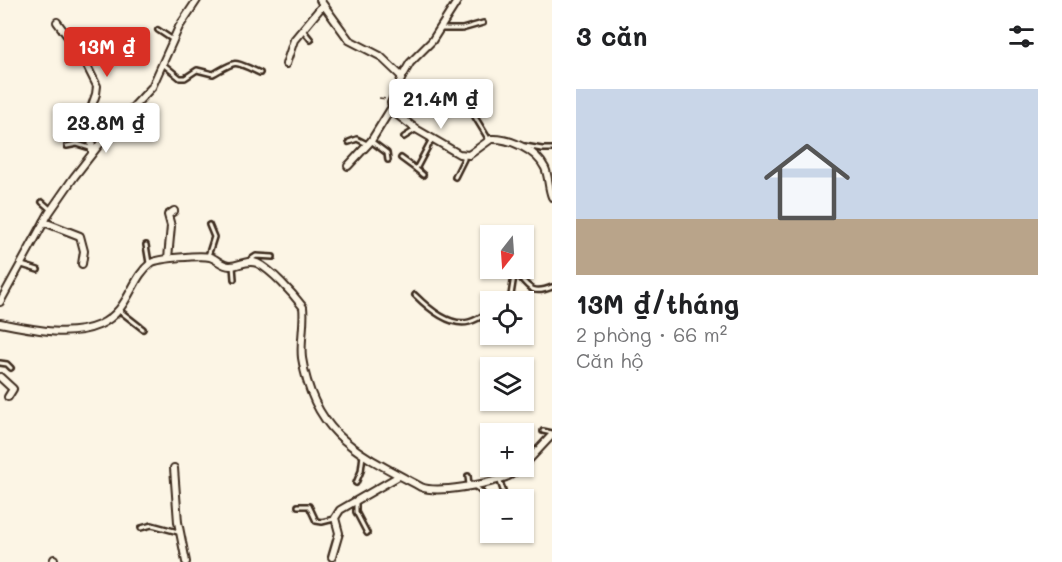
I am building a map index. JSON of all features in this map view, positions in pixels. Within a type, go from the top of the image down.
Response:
[{"type":"street","points":[[0,302],[44,222],[92,151],[147,94],[173,40],[196,0]]},
{"type":"street","points":[[348,166],[370,143],[410,63],[432,41],[458,0]]},
{"type":"street","points":[[286,64],[291,44],[322,2],[349,40],[380,56],[402,77]]},
{"type":"street","points":[[57,22],[82,56],[97,86],[87,120],[91,133],[92,151]]},
{"type":"street","points":[[392,103],[398,116],[432,139],[464,155],[471,154],[489,140],[497,139],[520,146],[541,162],[546,171],[552,196]]},
{"type":"street","points":[[168,258],[171,226],[168,215],[174,211]]},
{"type":"street","points":[[44,222],[80,236],[84,251],[82,264]]},
{"type":"street","points":[[0,323],[58,332],[98,325],[118,310],[149,265],[157,260],[208,256],[222,264],[233,266],[248,261],[256,263],[303,307],[302,358],[314,404],[330,428],[351,448],[399,476],[432,491],[505,477]]},
{"type":"street","points":[[0,377],[13,389],[8,397]]},
{"type":"street","points":[[534,454],[552,434]]},
{"type":"street","points":[[174,468],[180,532],[186,562]]},
{"type":"street","points":[[332,556],[339,533],[335,518],[340,510],[399,476]]},
{"type":"lane","points":[[440,30],[462,29],[483,23]]},
{"type":"lane","points":[[302,29],[311,40]]},
{"type":"lane","points":[[158,30],[173,40]]},
{"type":"lane","points":[[163,64],[180,78],[185,78],[197,70],[213,74],[229,63],[260,73]]},
{"type":"lane","points":[[474,117],[489,140]]},
{"type":"lane","points":[[405,137],[415,126]]},
{"type":"lane","points":[[349,142],[357,139],[370,143],[387,153],[388,160]]},
{"type":"lane","points":[[416,169],[432,139]]},
{"type":"lane","points":[[68,146],[77,144],[92,151]]},
{"type":"lane","points":[[520,146],[552,149]]},
{"type":"lane","points":[[455,177],[464,155]]},
{"type":"lane","points":[[401,158],[423,175]]},
{"type":"lane","points":[[42,202],[52,210]]},
{"type":"lane","points":[[208,256],[214,237],[209,225]]},
{"type":"lane","points":[[146,245],[149,265]]},
{"type":"lane","points":[[248,261],[256,256],[273,257]]},
{"type":"lane","points":[[20,264],[38,270]]},
{"type":"lane","points":[[233,266],[234,279]]},
{"type":"lane","points":[[511,291],[514,276],[520,277],[526,286],[533,289],[540,291],[552,287]]},
{"type":"lane","points":[[415,296],[440,314],[457,322],[468,322],[480,316]]},
{"type":"lane","points":[[118,310],[143,329]]},
{"type":"lane","points":[[0,363],[7,364],[11,368]]},
{"type":"lane","points":[[543,431],[552,434]]},
{"type":"lane","points":[[356,483],[362,471],[363,455]]},
{"type":"lane","points":[[468,476],[471,485],[480,493]]},
{"type":"lane","points":[[500,479],[503,489]]},
{"type":"lane","points":[[356,501],[356,512],[368,533]]},
{"type":"lane","points":[[298,506],[309,506],[316,521],[327,522],[335,518]]},
{"type":"lane","points":[[141,528],[152,525],[180,532]]},
{"type":"path","points":[[379,98],[392,103]]}]
